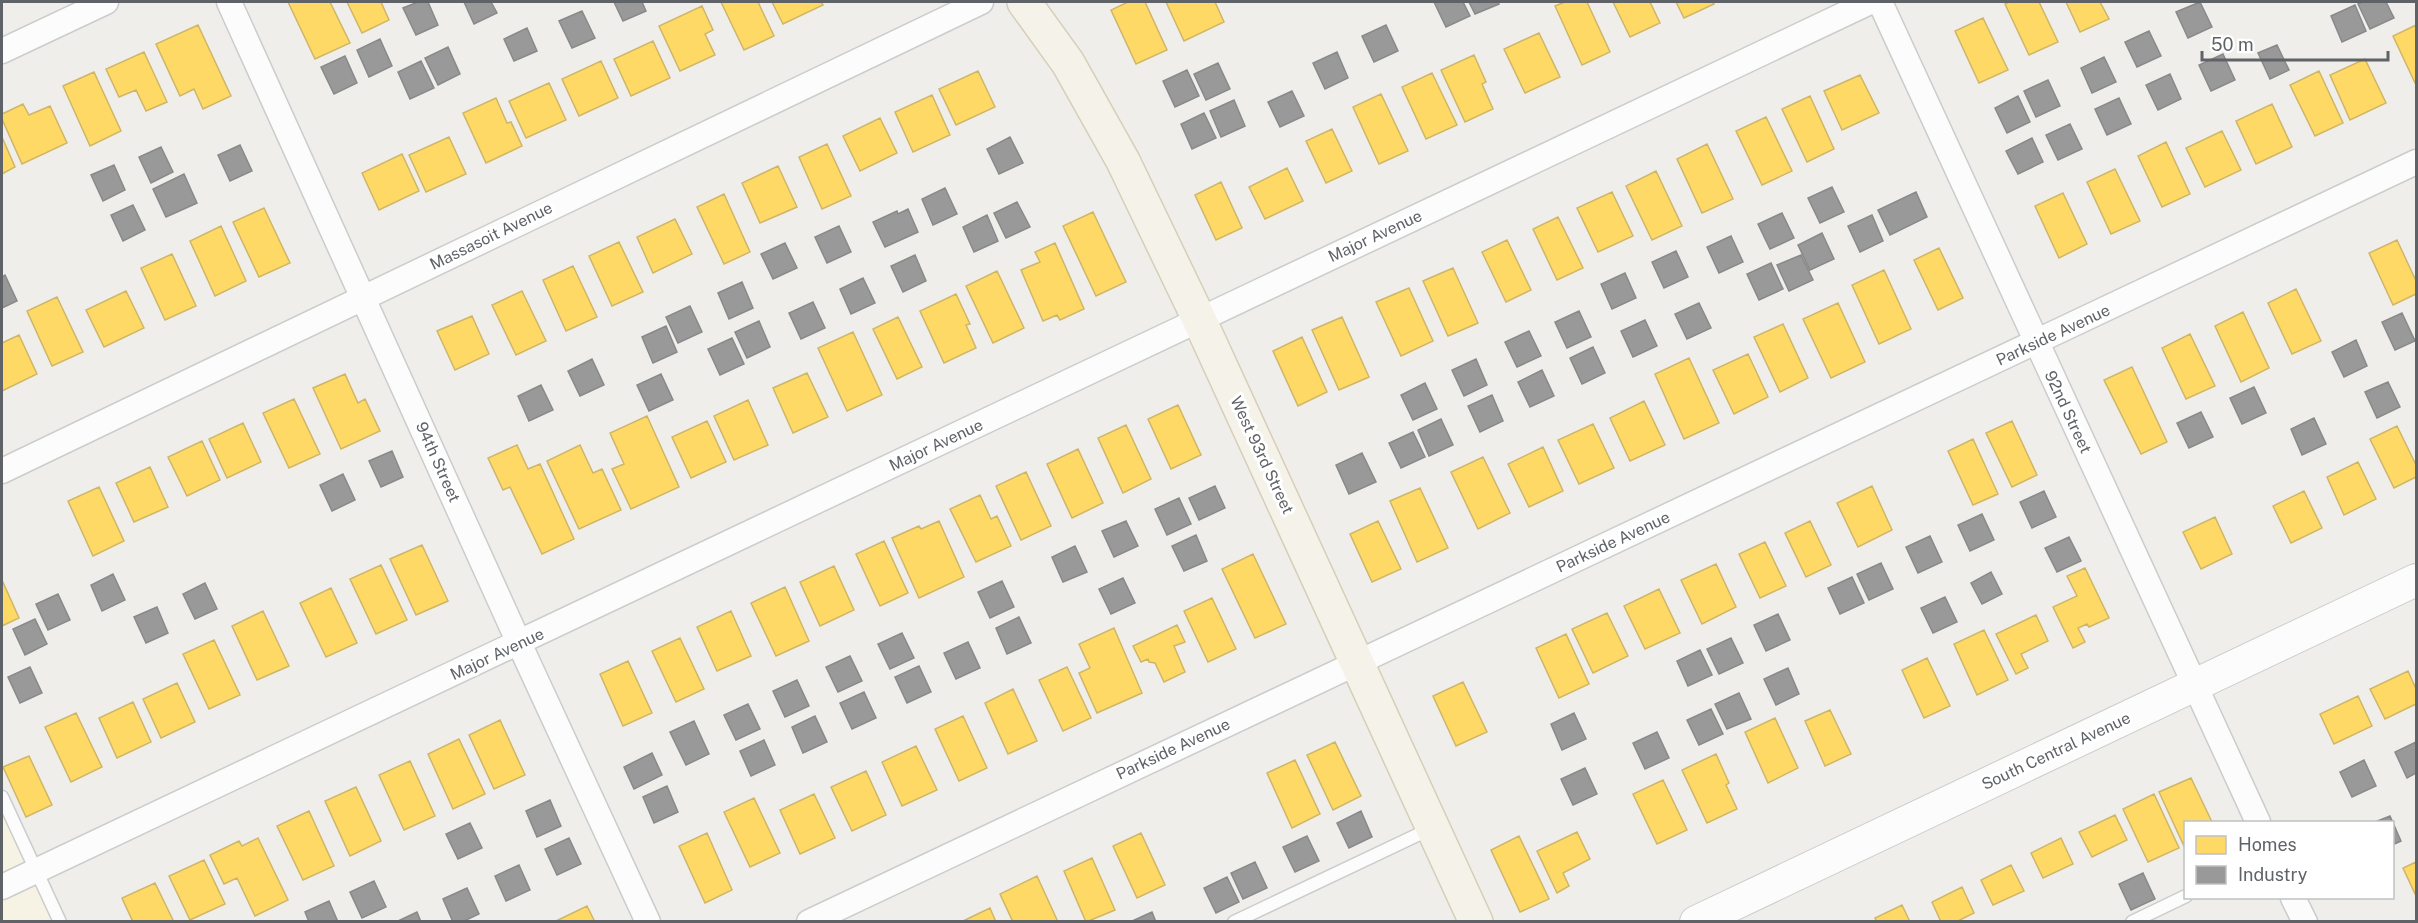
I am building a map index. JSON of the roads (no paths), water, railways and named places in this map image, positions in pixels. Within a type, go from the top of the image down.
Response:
[{"type":"main road","name":"West 93rd Street","points":[[1024,2],[1068,63],[1123,161],[1199,319],[1476,921]]},
{"type":"street","points":[[2,51],[106,2]]},
{"type":"street","name":"94th Street","points":[[230,2],[519,643],[648,921]]},
{"type":"street","name":"Massasoit Avenue","points":[[2,471],[981,2]]},
{"type":"street","name":"Major Avenue","points":[[2,887],[1870,2]]},
{"type":"street","name":"92nd Street","points":[[1880,2],[2258,821]]},
{"type":"street","name":"Parkside Avenue","points":[[809,921],[2037,343],[2416,162]]},
{"type":"street","name":"South Central Avenue","points":[[1696,921],[2416,580]]},
{"type":"street","points":[[2294,899],[2305,921]]},
{"type":"lane","points":[[2,797],[60,921]]},
{"type":"lane","points":[[1234,921],[1433,827]]},
{"type":"lane","points":[[2132,921],[2184,897]]}]
